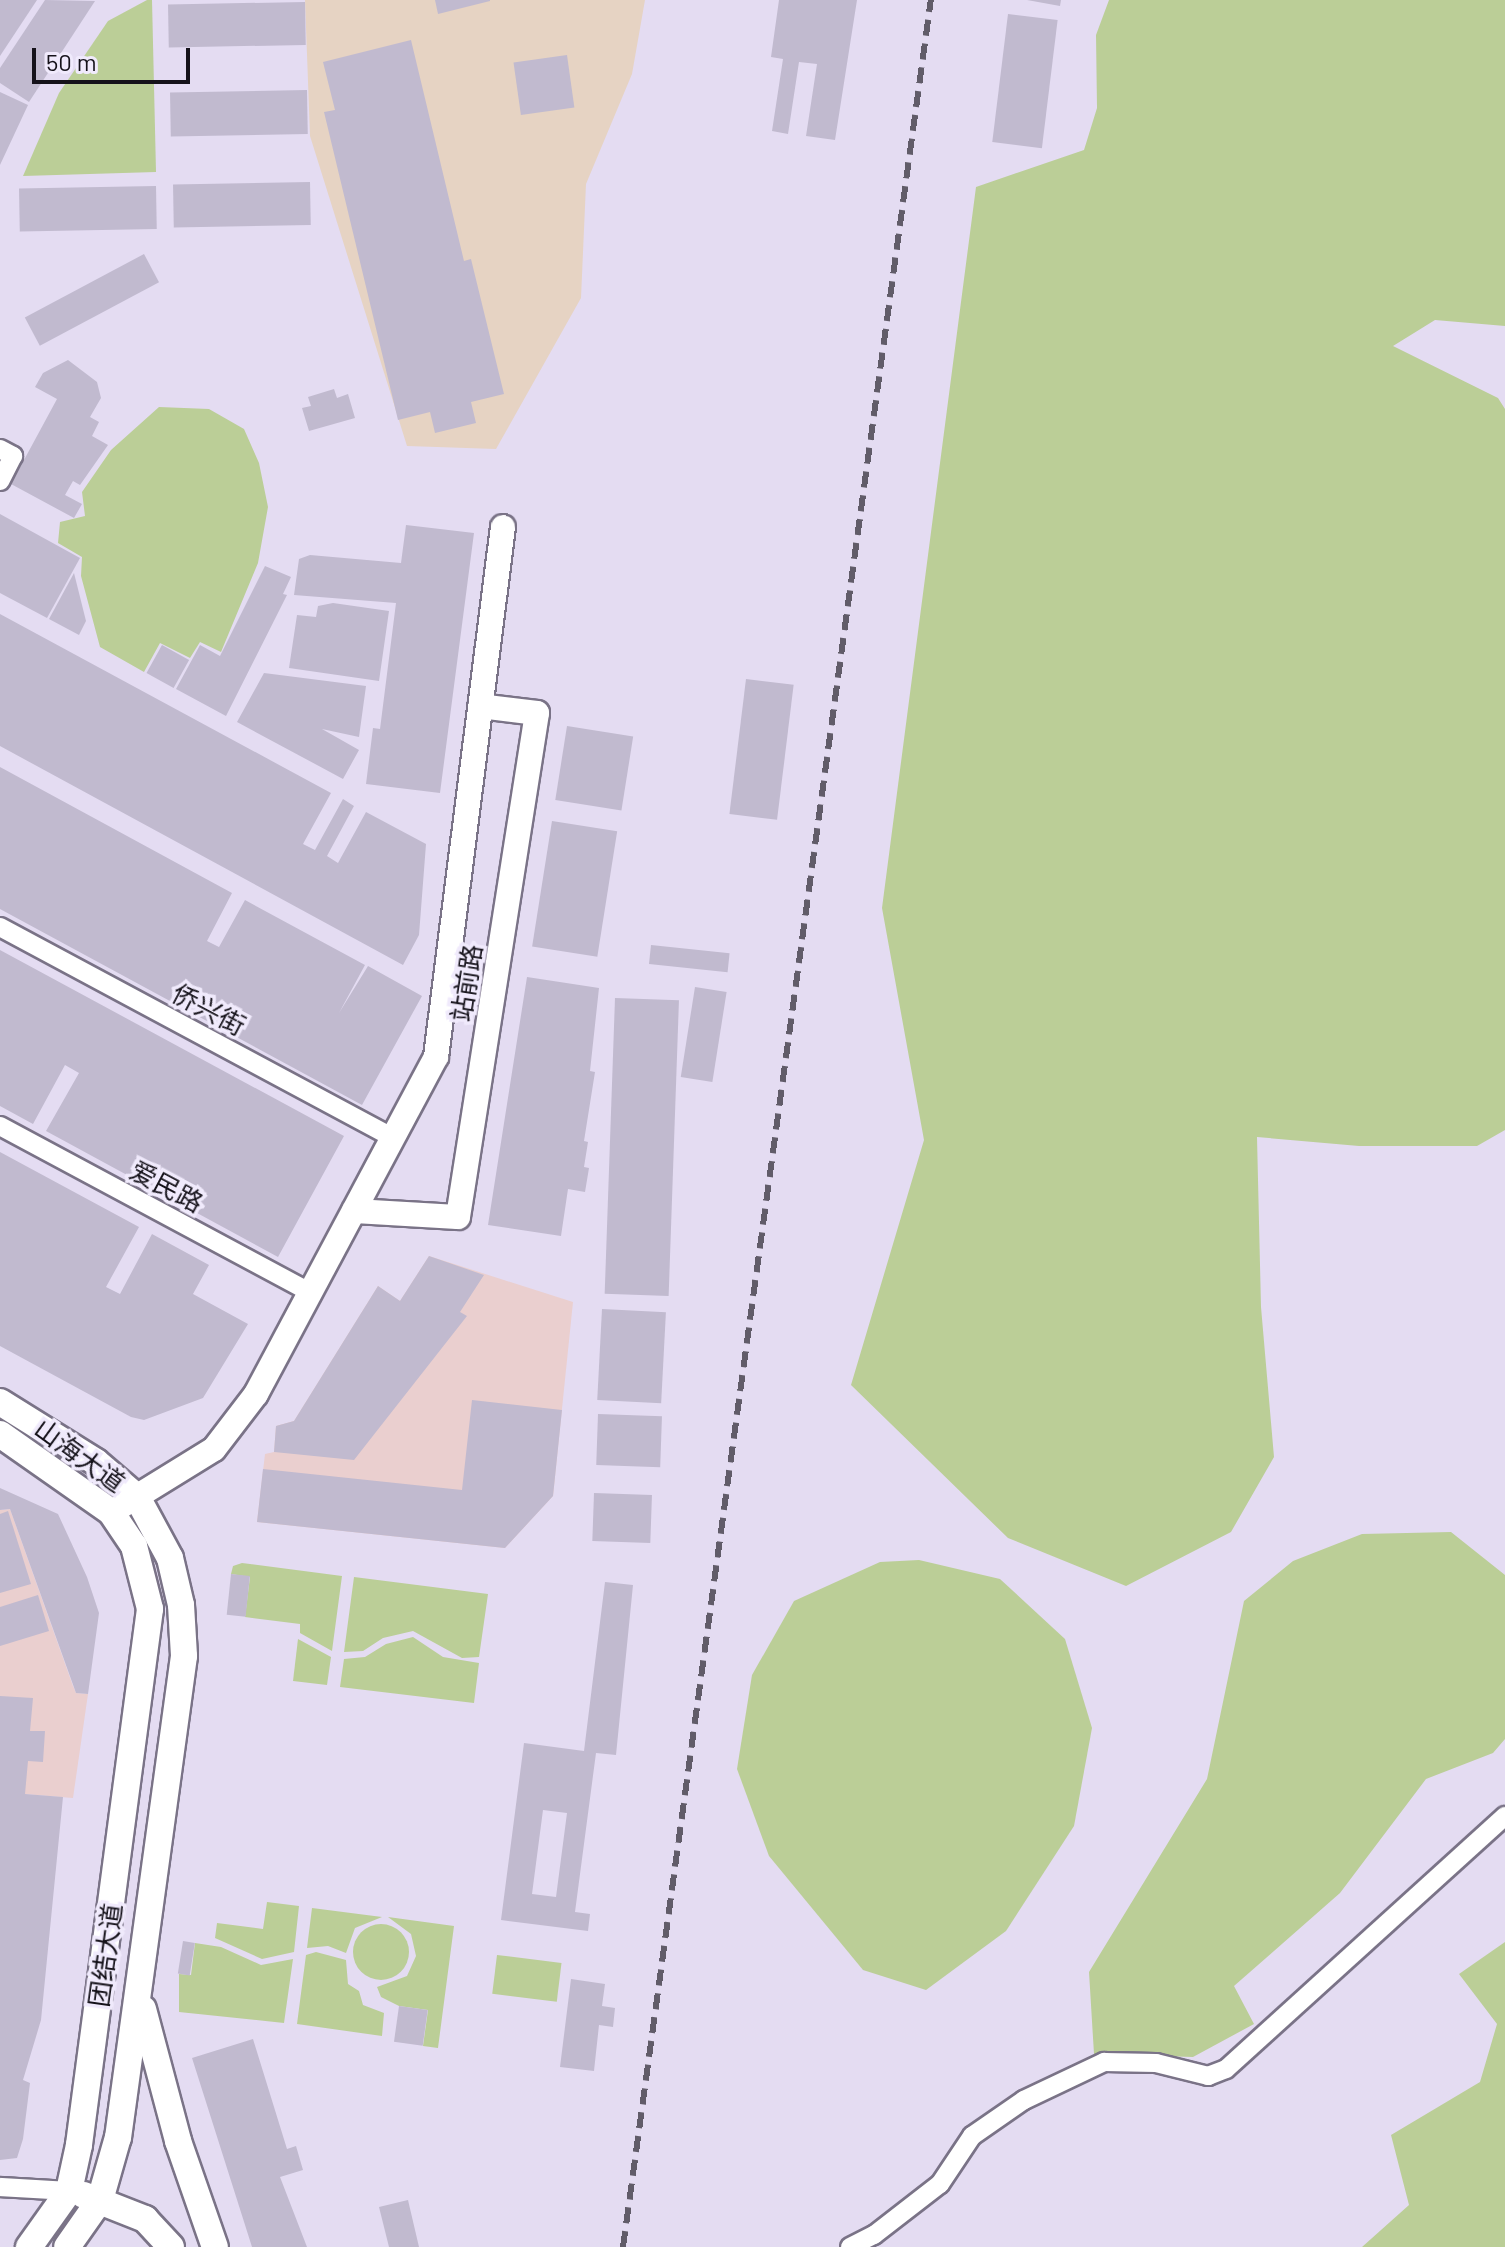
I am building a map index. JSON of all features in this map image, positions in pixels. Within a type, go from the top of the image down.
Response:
[{"type":"main road","name":"山海大道","points":[[0,1402],[96,1462],[137,1497],[170,1558],[181,1605],[184,1656]]},
{"type":"main road","name":"山海大道","points":[[0,1434],[111,1512],[142,1568],[150,1609],[146,1651]]},
{"type":"main road","name":"团结大道","points":[[29,2247],[69,2191],[146,1651]]},
{"type":"main road","name":"团结大道","points":[[67,2247],[100,2200],[118,2137],[184,1656]]},
{"type":"main road","points":[[139,1989],[178,2141],[215,2247]]},
{"type":"main road","points":[[69,2191],[100,2200],[155,2226],[171,2247]]},
{"type":"street","points":[[0,481],[6,452]]},
{"type":"street","name":"站前路","points":[[111,1512],[214,1449],[256,1394],[436,1057],[503,527]]},
{"type":"street","name":"站前路","points":[[354,1211],[458,1217],[537,713],[480,706]]},
{"type":"street","name":"侨兴街","points":[[0,927],[393,1138]]},
{"type":"street","name":"爱民路","points":[[0,1126],[310,1292]]},
{"type":"street","points":[[850,2247],[874,2235],[940,2184],[972,2136],[1024,2100],[1104,2062],[1156,2063],[1208,2076],[1226,2069],[1505,1816]]},
{"type":"street","points":[[0,2187],[69,2191]]},
{"type":"shaded area","points":[[305,0],[645,0],[632,74],[586,184],[581,298],[496,449],[407,446],[310,136]]},
{"type":"shaded area","points":[[429,1256],[573,1302],[553,1496],[505,1548],[257,1522],[265,1454],[274,1452],[276,1426],[294,1421],[378,1286],[400,1301]]},
{"type":"shaded area","points":[[10,1509],[73,1686],[76,1693],[88,1694],[73,1798],[0,1792],[0,1510]]},
{"type":"green space","points":[[152,0],[156,172],[23,176],[59,93],[108,21]]},
{"type":"green space","points":[[1109,0],[1505,0],[1505,326],[1435,320],[1393,346],[1498,398],[1505,409],[1505,1130],[1477,1146],[1359,1146],[1257,1137],[1261,1307],[1274,1457],[1231,1532],[1126,1586],[1008,1538],[851,1385],[924,1140],[882,908],[976,187],[1084,150],[1097,108],[1096,35]]},
{"type":"green space","points":[[159,407],[209,409],[244,429],[259,463],[268,507],[258,563],[221,652],[200,642],[190,658],[160,643],[144,672],[100,647],[81,576],[82,557],[58,543],[60,522],[85,516],[82,492],[111,450]]},
{"type":"green space","points":[[1451,1532],[1505,1575],[1505,1739],[1493,1753],[1426,1779],[1340,1893],[1234,1986],[1254,2024],[1193,2057],[1094,2054],[1089,1972],[1207,1779],[1244,1601],[1293,1561],[1362,1534]]},
{"type":"green space","points":[[919,1560],[1000,1579],[1065,1639],[1092,1728],[1074,1826],[1006,1931],[926,1990],[863,1970],[769,1856],[737,1769],[752,1675],[794,1601],[880,1562]]},
{"type":"green space","points":[[242,1563],[342,1576],[332,1651],[300,1633],[300,1624],[245,1617],[250,1577],[231,1574],[233,1566]]},
{"type":"green space","points":[[354,1577],[488,1594],[479,1657],[462,1658],[413,1631],[383,1638],[363,1651],[344,1652]]},
{"type":"green space","points":[[413,1637],[443,1657],[479,1663],[474,1703],[340,1687],[344,1659],[365,1657],[386,1644]]},
{"type":"green space","points":[[298,1639],[331,1657],[327,1685],[293,1681]]},
{"type":"green space","points":[[267,1902],[299,1906],[294,1952],[262,1959],[215,1938],[217,1923],[263,1929]]},
{"type":"green space","points":[[312,1908],[382,1917],[355,1928],[346,1953],[328,1946],[307,1948]]},
{"type":"green space","points":[[388,1917],[454,1926],[438,2048],[423,2046],[428,2010],[399,2006],[381,1997],[377,1987],[407,1976],[416,1956],[411,1934]]},
{"type":"green space","points":[[381,1924],[401,1932],[409,1952],[401,1972],[381,1980],[361,1972],[353,1952],[361,1932]]},
{"type":"green space","points":[[1505,1942],[1505,2247],[1362,2247],[1409,2205],[1391,2135],[1480,2082],[1497,2024],[1459,1974]]},
{"type":"green space","points":[[195,1943],[221,1947],[261,1965],[293,1959],[284,2023],[179,2012],[179,1974],[191,1975]]},
{"type":"green space","points":[[316,1952],[346,1960],[348,1984],[359,1991],[363,2005],[384,2013],[382,2036],[297,2024],[306,1955]]},
{"type":"green space","points":[[497,1955],[562,1963],[557,2002],[492,1994]]},
{"type":"building","points":[[0,0],[37,0],[0,56]]},
{"type":"building","points":[[45,0],[95,1],[29,102],[0,83],[0,68]]},
{"type":"building","points":[[435,0],[490,0],[490,1],[438,14]]},
{"type":"building","points":[[779,0],[857,0],[835,140],[806,136],[817,64],[799,62],[788,134],[772,131],[783,59],[771,57]]},
{"type":"building","points":[[1027,0],[1061,0],[1060,6]]},
{"type":"building","points":[[305,2],[306,45],[169,47],[168,4]]},
{"type":"building","points":[[1008,14],[1058,20],[1042,148],[992,142]]},
{"type":"building","points":[[411,40],[464,261],[471,259],[504,394],[471,402],[476,423],[435,433],[430,412],[398,420],[324,112],[335,110],[323,62]]},
{"type":"building","points":[[567,55],[574,107],[521,115],[514,63]]},
{"type":"building","points":[[307,90],[308,134],[171,136],[170,92]]},
{"type":"building","points":[[0,92],[28,105],[0,165]]},
{"type":"building","points":[[310,182],[311,225],[174,227],[173,184]]},
{"type":"building","points":[[156,186],[157,229],[20,231],[19,188]]},
{"type":"building","points":[[144,254],[159,282],[40,346],[25,317]]},
{"type":"building","points":[[68,360],[97,382],[101,398],[90,417],[99,422],[92,436],[108,445],[80,485],[73,481],[65,495],[82,504],[74,518],[11,484],[57,399],[35,387],[43,373]]},
{"type":"building","points":[[334,389],[337,398],[348,394],[355,418],[309,431],[302,408],[311,406],[308,397]]},
{"type":"building","points":[[0,514],[80,558],[47,618],[0,593]]},
{"type":"building","points":[[406,525],[474,533],[440,793],[366,784],[373,728],[380,729],[396,603],[294,595],[299,559],[310,555],[401,563]]},
{"type":"building","points":[[265,566],[291,577],[283,594],[287,595],[226,716],[176,689],[200,645],[220,656]]},
{"type":"building","points":[[74,573],[86,621],[79,635],[49,619]]},
{"type":"building","points":[[333,603],[389,611],[379,681],[289,668],[297,615],[316,617],[318,606]]},
{"type":"building","points":[[0,614],[331,793],[303,844],[315,850],[343,799],[354,806],[327,856],[338,863],[366,812],[426,844],[419,935],[403,965],[0,746]]},
{"type":"building","points":[[162,645],[189,660],[174,688],[146,673]]},
{"type":"building","points":[[264,673],[366,686],[359,737],[322,729],[359,750],[343,779],[237,722]]},
{"type":"building","points":[[746,679],[794,685],[777,820],[729,814]]},
{"type":"building","points":[[567,726],[633,736],[621,811],[555,800]]},
{"type":"building","points":[[0,767],[232,893],[207,941],[219,947],[245,900],[365,965],[339,1013],[368,966],[422,996],[362,1105],[0,909]]},
{"type":"building","points":[[552,821],[617,831],[597,957],[532,946]]},
{"type":"building","points":[[651,945],[730,953],[728,972],[649,964]]},
{"type":"building","points":[[0,950],[344,1136],[278,1257],[46,1131],[79,1073],[65,1065],[33,1124],[0,1106]]},
{"type":"building","points":[[527,977],[599,988],[590,1071],[595,1072],[584,1141],[588,1142],[584,1167],[589,1168],[585,1192],[568,1189],[561,1236],[488,1225]]},
{"type":"building","points":[[695,987],[727,992],[712,1082],[681,1077]]},
{"type":"building","points":[[615,998],[679,1000],[669,1296],[605,1294]]},
{"type":"building","points":[[0,1152],[139,1227],[106,1287],[120,1294],[152,1234],[209,1265],[193,1294],[248,1324],[203,1398],[144,1420],[131,1417],[0,1346]]},
{"type":"building","points":[[429,1256],[484,1275],[460,1312],[467,1316],[354,1460],[274,1452],[276,1426],[294,1421],[378,1286],[400,1301]]},
{"type":"building","points":[[602,1309],[666,1312],[661,1403],[597,1400]]},
{"type":"building","points":[[472,1400],[562,1410],[553,1496],[505,1548],[257,1522],[263,1469],[462,1490]]},
{"type":"building","points":[[598,1414],[662,1416],[660,1467],[596,1465]]},
{"type":"building","points":[[0,1488],[58,1514],[87,1577],[99,1613],[88,1694],[76,1693],[10,1509],[0,1510]]},
{"type":"building","points":[[594,1493],[652,1495],[650,1543],[592,1541]]},
{"type":"building","points":[[8,1511],[31,1584],[0,1593],[0,1514]]},
{"type":"building","points":[[231,1574],[250,1576],[246,1617],[227,1615]]},
{"type":"building","points":[[605,1582],[633,1585],[616,1755],[596,1753],[575,1912],[590,1914],[588,1931],[501,1920],[524,1743],[584,1751]],"holes":[[[543,1810],[567,1813],[556,1897],[532,1894]]]},
{"type":"building","points":[[38,1595],[49,1631],[0,1646],[0,1607]]},
{"type":"building","points":[[0,1696],[33,1698],[30,1731],[45,1731],[43,1762],[28,1761],[25,1794],[63,1797],[41,2020],[23,2080],[30,2083],[23,2139],[17,2158],[0,2160]]},
{"type":"building","points":[[183,1941],[195,1943],[190,1975],[178,1974]]},
{"type":"building","points":[[571,1979],[605,1984],[602,2006],[615,2008],[613,2027],[599,2025],[594,2071],[560,2067]]},
{"type":"building","points":[[399,2006],[428,2010],[423,2046],[394,2042]]},
{"type":"building","points":[[253,2039],[287,2149],[296,2146],[303,2170],[280,2177],[307,2247],[252,2247],[192,2058]]},
{"type":"building","points":[[408,2200],[419,2247],[389,2247],[379,2207]]},
{"type":"railway","points":[[623,2247],[931,0]]}]
